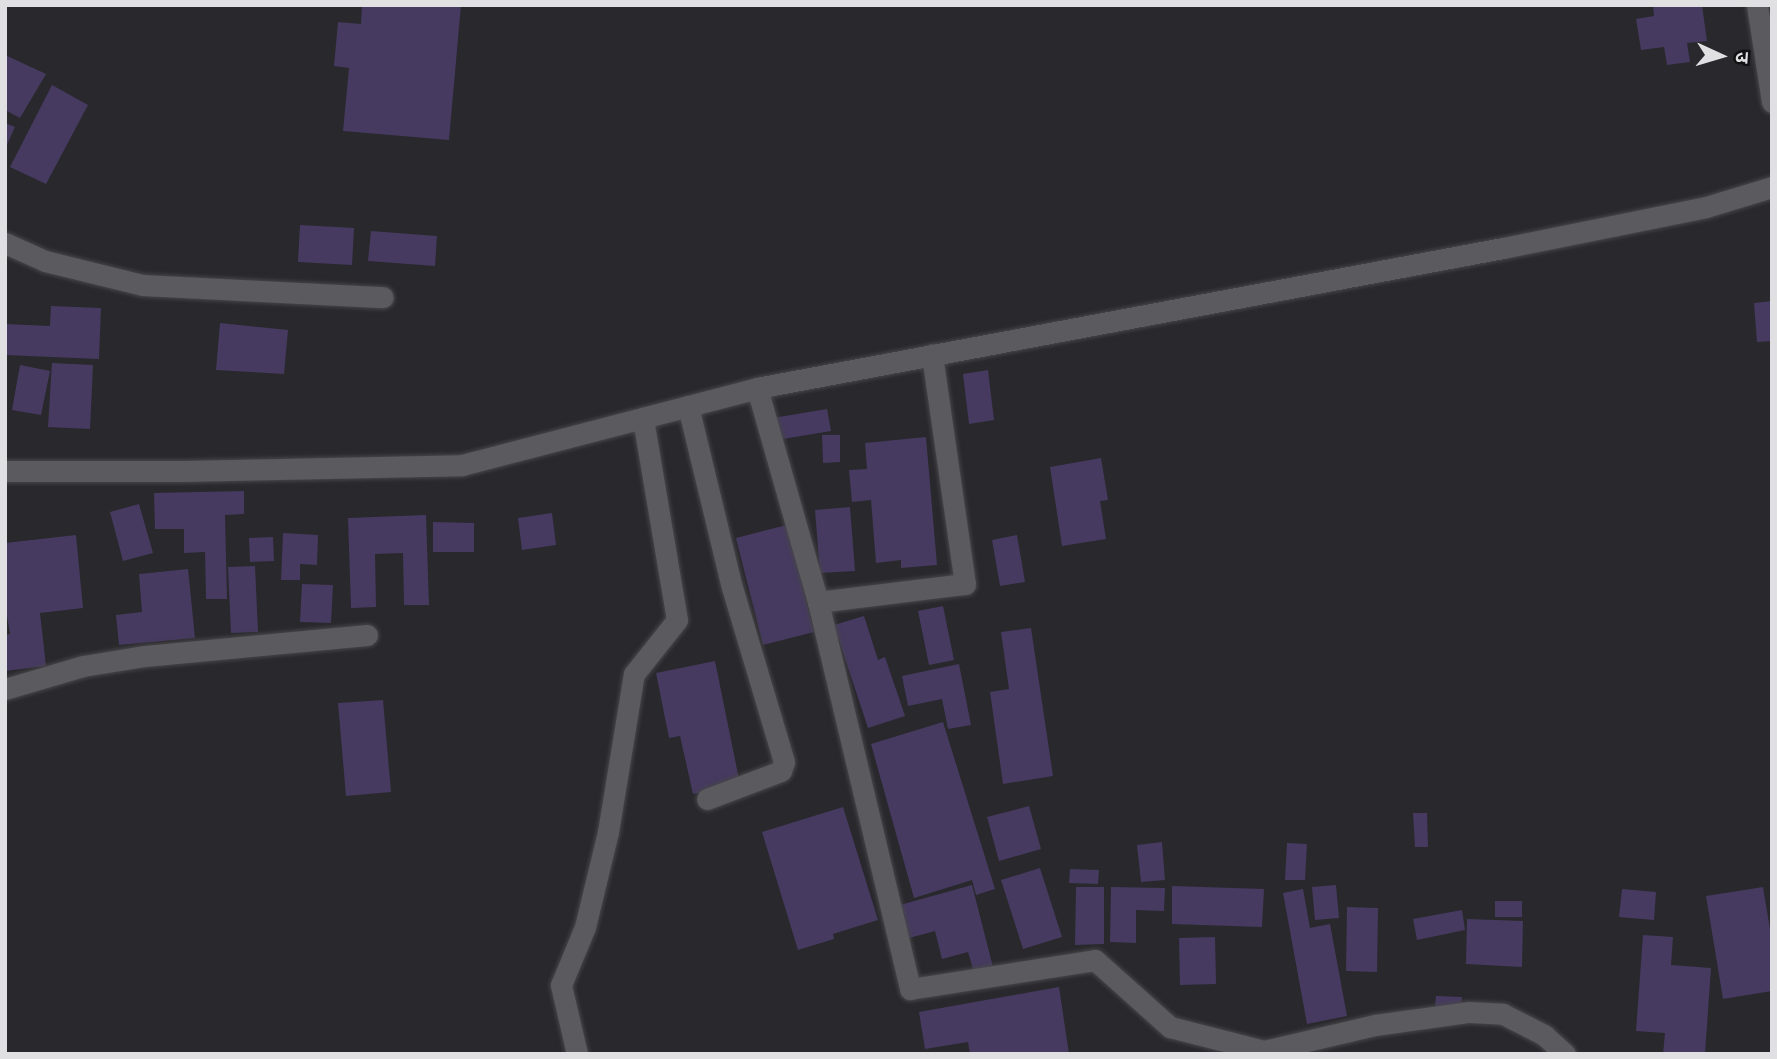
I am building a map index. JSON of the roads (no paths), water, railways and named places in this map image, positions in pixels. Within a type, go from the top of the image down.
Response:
[{"type":"street","points":[[1757,5],[1772,102]]},
{"type":"street","points":[[5,471],[182,471],[462,465],[757,388],[1516,246],[1706,207],[1772,187]]},
{"type":"street","points":[[5,243],[45,261],[143,285],[383,297]]},
{"type":"street","points":[[818,602],[965,583],[932,354]]},
{"type":"street","points":[[757,388],[818,602],[910,989],[1095,960],[1170,1027],[1264,1052],[1375,1025],[1469,1012],[1503,1014],[1544,1035],[1565,1054]]},
{"type":"street","points":[[688,406],[731,584],[784,762],[781,771],[707,799]]},
{"type":"street","points":[[577,1054],[561,985],[585,927],[608,832],[634,674],[677,620],[643,418]]},
{"type":"street","points":[[5,689],[83,666],[145,656],[367,635]]}]
